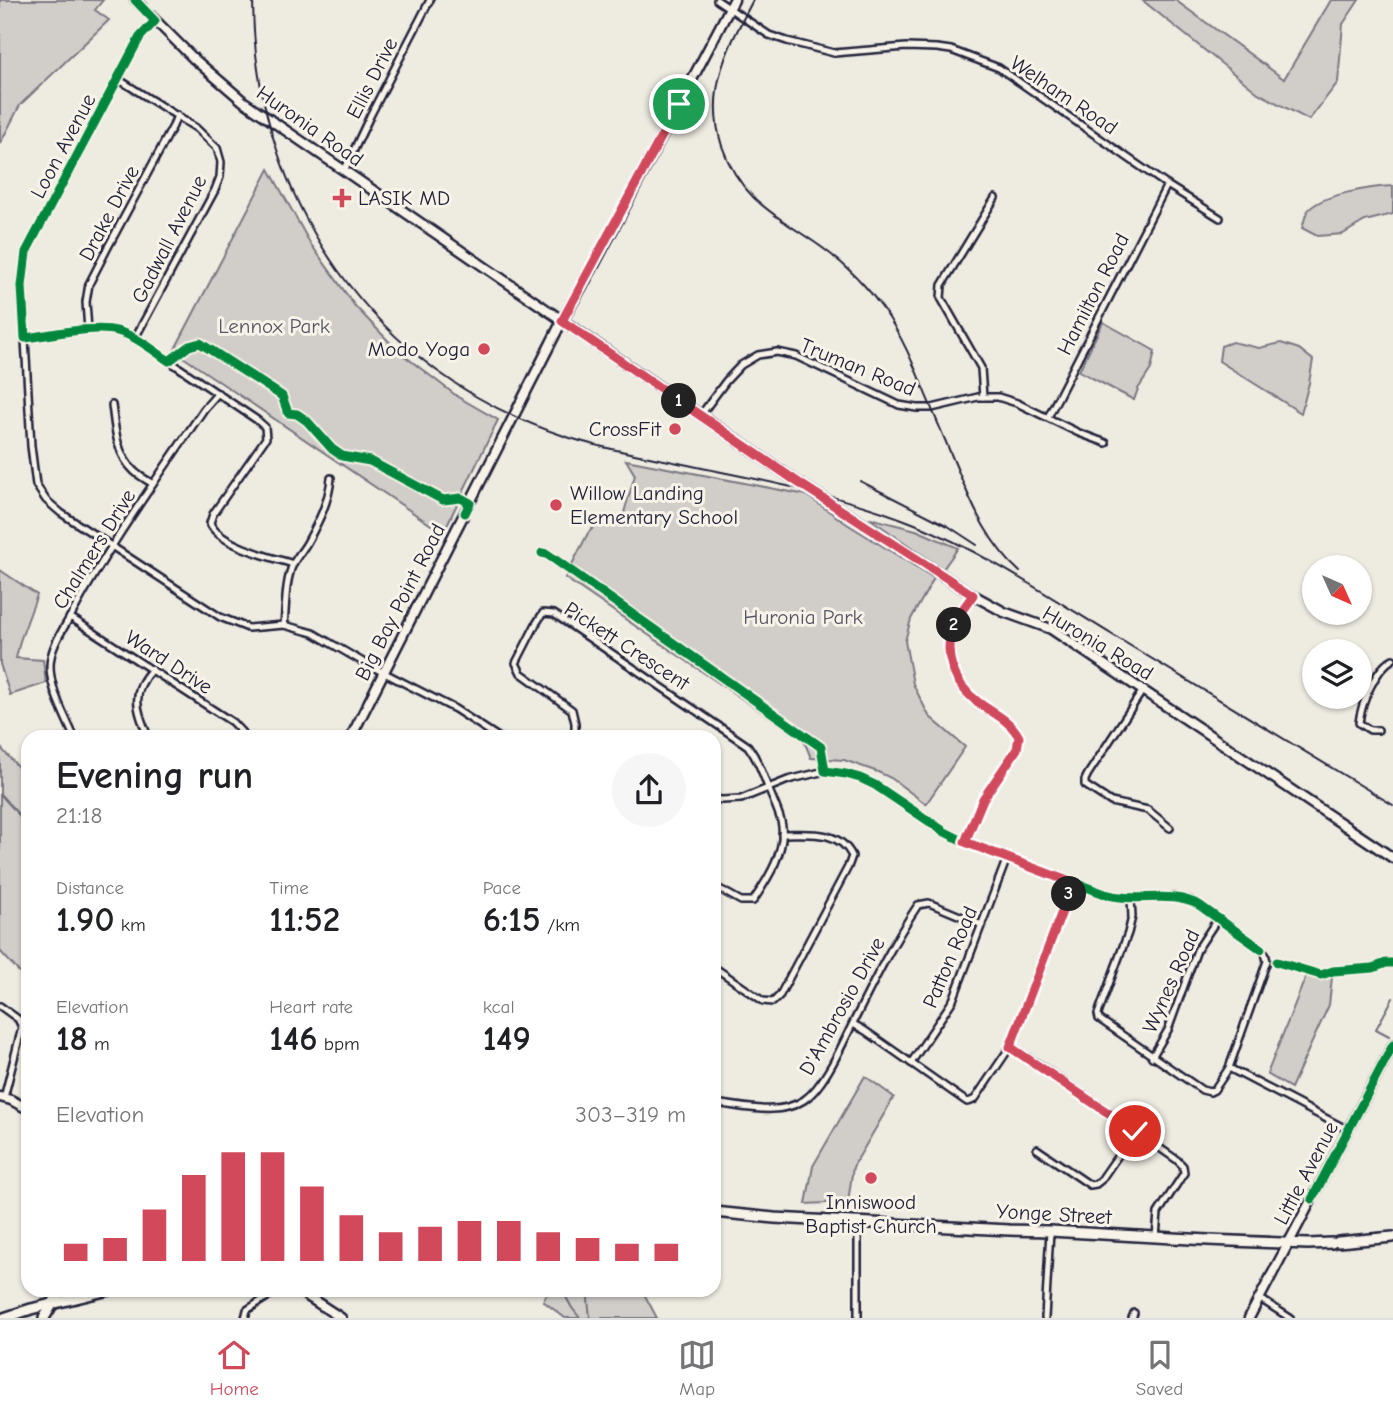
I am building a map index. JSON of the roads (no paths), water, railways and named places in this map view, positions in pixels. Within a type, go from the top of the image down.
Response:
[{"type":"main road","name":"Huronia Road","points":[[135,0],[192,58],[243,101],[700,416],[973,595],[1004,612],[1051,629],[1393,859]]},
{"type":"main road","name":"Big Bay Point Road","points":[[355,730],[562,321],[732,4]]},
{"type":"main road","name":"Little Avenue","points":[[1249,1318],[1393,1045]]},
{"type":"main road","points":[[2,1098],[21,1106]]},
{"type":"main road","name":"Yonge Street","points":[[721,1213],[774,1218],[1289,1243],[1393,1237]]},
{"type":"main road","points":[[44,1318],[57,1297]]},
{"type":"main road","points":[[4,1318],[76,1297]]},
{"type":"main road","points":[[309,1297],[341,1318]]},
{"type":"street","name":"Ellis Drive","points":[[344,171],[430,0]]},
{"type":"street","name":"Welham Road","points":[[717,0],[732,4],[769,35],[834,54],[906,47],[937,48],[951,50],[999,68],[1167,185],[1220,218]]},
{"type":"street","name":"Loon Avenue","points":[[155,21],[141,37],[26,253],[22,286],[31,446],[36,485],[46,500],[61,513],[220,617],[248,628],[284,625],[313,633],[455,709],[486,729]]},
{"type":"street","name":"Gadwall Avenue","points":[[118,79],[196,128],[217,148],[220,162],[220,177],[215,190],[135,338]]},
{"type":"street","name":"Drake Drive","points":[[88,330],[86,302],[89,284],[177,115]]},
{"type":"street","name":"Hamilton Road","points":[[1048,417],[1167,185]]},
{"type":"street","points":[[983,397],[981,368],[941,298],[942,285],[995,198]]},
{"type":"street","points":[[25,338],[100,328],[117,331],[135,338],[257,420],[265,427],[265,438],[213,514],[210,523],[213,530],[223,537],[249,550],[293,564]]},
{"type":"street","name":"Truman Road","points":[[700,416],[741,365],[758,355],[777,352],[796,356],[900,405],[932,408],[983,397],[998,397],[1105,443]]},
{"type":"street","name":"Chalmers Drive","points":[[71,730],[52,682],[50,664],[54,648],[85,589],[153,484],[218,393]]},
{"type":"street","points":[[112,405],[116,434],[123,455],[133,470],[153,484]]},
{"type":"street","points":[[284,625],[288,583],[293,564],[321,515],[330,493],[331,478]]},
{"type":"street","points":[[965,842],[983,799],[1017,749],[1019,737],[1014,726],[963,690],[949,660],[949,642],[954,625],[973,595]]},
{"type":"street","name":"Pickett Crescent","points":[[575,730],[572,709],[521,673],[516,663],[543,613],[554,614],[748,746],[757,759],[768,789]]},
{"type":"street","name":"Ward Drive","points":[[70,617],[232,722],[239,730]]},
{"type":"street","points":[[1378,730],[1370,730],[1359,723],[1360,710],[1383,666],[1393,659]]},
{"type":"street","points":[[145,730],[138,713],[137,700],[139,688],[152,669]]},
{"type":"street","points":[[1143,690],[1085,780],[1086,785],[1111,802],[1148,810],[1170,828]]},
{"type":"street","points":[[721,800],[741,799],[788,780],[825,771],[846,774],[874,785],[945,832],[965,842],[1073,883],[1111,896],[1171,896],[1195,902],[1261,949],[1267,961],[1229,1068],[1214,1090],[1206,1092],[1098,1017],[1128,933],[1132,917],[1131,898]]},
{"type":"street","points":[[721,890],[741,901],[753,901],[776,861],[781,846],[781,821],[768,789]]},
{"type":"street","points":[[721,972],[763,1001],[773,1002],[780,996],[848,867],[852,856],[848,846],[836,839],[822,835],[782,834]]},
{"type":"street","name":"Patton Road","points":[[911,1063],[953,1000],[1007,858]]},
{"type":"street","points":[[852,1024],[967,1102],[975,1099],[1010,1047],[1073,883]]},
{"type":"street","name":"D'Ambrosio Drive","points":[[721,1104],[780,1109],[803,1101],[816,1089],[902,929],[918,905],[929,903],[982,925]]},
{"type":"street","name":"Wynes Road","points":[[1152,1057],[1168,1030],[1197,950],[1218,918]]},
{"type":"street","points":[[0,1006],[18,1019],[21,1025]]},
{"type":"street","points":[[2,1098],[21,1031]]},
{"type":"street","points":[[1010,1047],[1177,1160],[1184,1168],[1184,1173],[1158,1213],[1156,1237]]},
{"type":"street","points":[[1229,1068],[1348,1130]]},
{"type":"street","points":[[1037,1149],[1090,1185],[1094,1185],[1100,1182],[1135,1131]]},
{"type":"street","points":[[858,1221],[858,1318]]},
{"type":"street","points":[[1045,1318],[1050,1231]]},
{"type":"street","points":[[245,1318],[247,1310],[267,1297]]},
{"type":"street","points":[[1259,1298],[1290,1318]]},
{"type":"waterway","points":[[0,794],[21,817]]},
{"type":"waterway","points":[[1389,1036],[1376,1029],[1393,998]]},
{"type":"waterway","points":[[566,1297],[580,1318]]},
{"type":"waterway","points":[[588,1297],[590,1318]]},
{"type":"railway","points":[[253,0],[259,74],[275,144],[302,210],[338,270],[383,324],[437,371],[498,409],[567,437],[855,503],[941,535],[1015,575],[1393,805]]},
{"type":"railway","points":[[753,0],[727,53],[717,88],[717,126],[730,165],[751,195],[777,217],[841,262],[883,309],[912,362],[977,513],[991,539],[1020,572]]},
{"type":"railway","points":[[860,481],[948,526],[977,545]]},
{"type":"place","name":"LASIK MD","points":[[342,198]]},
{"type":"place","name":"Modo Yoga","points":[[484,349]]},
{"type":"place","name":"CrossFit","points":[[675,429]]},
{"type":"place","name":"Willow Landing Elementary School","points":[[556,505]]},
{"type":"place","name":"Inniswood Baptist Church","points":[[871,1178]]},
{"type":"park label","name":"Lennox Park","points":[[274,326]]},
{"type":"park label","name":"Huronia Park","points":[[803,617]]}]
